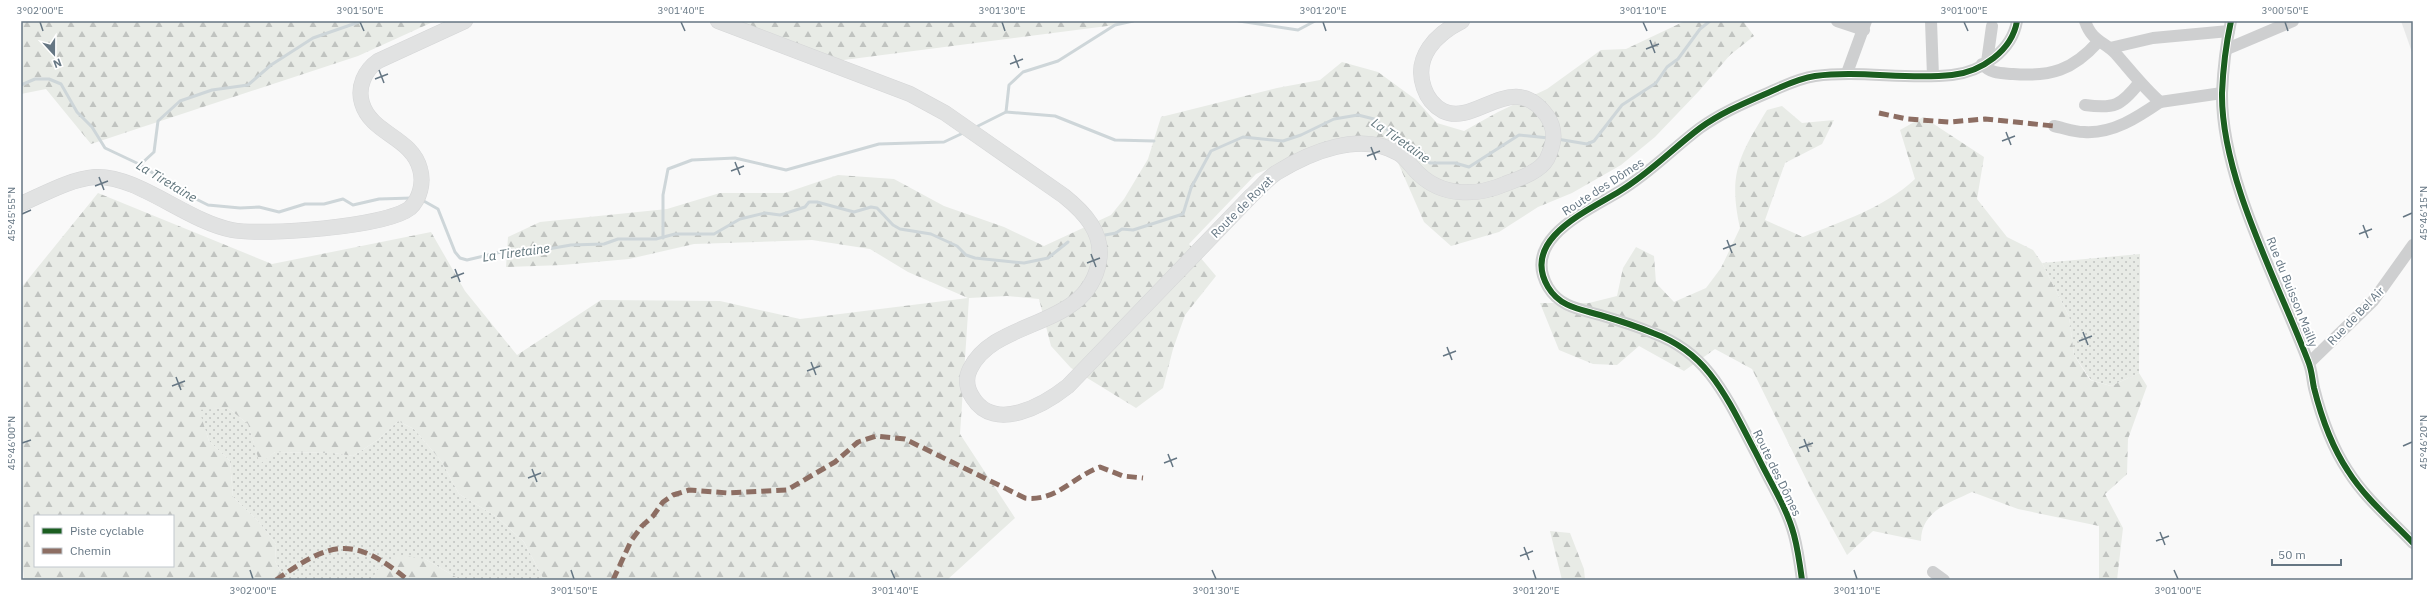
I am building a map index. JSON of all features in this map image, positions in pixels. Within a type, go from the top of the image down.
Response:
[{"type":"main road","name":"Route de Royat","points":[[718,21],[910,94],[945,113],[1064,196],[1082,211],[1091,222],[1100,254],[1098,268],[1090,284],[1078,299],[1065,310],[1004,338],[987,348],[975,359],[969,371],[967,382],[969,392],[984,410],[995,414],[1019,413],[1054,398],[1068,386],[1275,174],[1303,159],[1334,148],[1358,143],[1379,145],[1398,153],[1421,176],[1443,189],[1470,194],[1500,186],[1526,175],[1546,162],[1552,148],[1554,129],[1543,110],[1530,100],[1512,96],[1456,113],[1444,111],[1434,104],[1426,94],[1421,81],[1421,68],[1424,55],[1441,33],[1462,21]]},
{"type":"main road","points":[[21,204],[72,183],[94,177],[114,179],[134,185],[178,210],[207,223],[232,230],[273,234],[387,219],[409,208],[418,194],[422,182],[415,156],[405,145],[368,117],[361,103],[360,91],[364,77],[371,66],[378,61],[462,22]]},
{"type":"street","points":[[1837,21],[1865,26],[1848,73]]},
{"type":"street","points":[[1931,21],[1933,76]]},
{"type":"street","name":"Route des Dômes","points":[[1802,580],[1794,533],[1775,489],[1728,401],[1709,373],[1683,348],[1654,333],[1601,315],[1572,308],[1557,299],[1548,286],[1542,271],[1541,256],[1548,242],[1567,223],[1642,178],[1700,128],[1735,107],[1811,76],[1848,73],[1933,76],[1953,75],[1984,63],[2003,51],[2010,43],[2017,21]]},
{"type":"street","points":[[2085,21],[2098,42],[2110,48],[2139,83],[2160,102]]},
{"type":"street","points":[[2227,49],[2293,21]]},
{"type":"street","points":[[1992,26],[1984,63],[1993,72],[2036,76],[2049,74],[2082,59],[2098,42]]},
{"type":"street","points":[[2110,48],[2160,37],[2230,26]]},
{"type":"street","name":"Rue du Buisson Mailly","points":[[2230,26],[2222,93],[2225,123],[2237,178],[2252,223],[2309,363],[2321,412],[2340,459],[2349,473],[2372,500],[2413,543]]},
{"type":"street","points":[[2085,105],[2106,108],[2113,106],[2126,100],[2139,83]]},
{"type":"street","points":[[2054,126],[2085,133],[2111,128],[2133,120],[2160,102],[2222,93]]},
{"type":"street","name":"Rue de Bel Air","points":[[2309,363],[2374,301],[2413,245]]},
{"type":"street","points":[[1933,572],[1944,580]]},
{"type":"shaded area","points":[[2401,21],[2413,21],[2413,55]]},
{"type":"green space","points":[[21,21],[435,21],[358,56],[91,144],[46,89],[21,94]]},
{"type":"green space","points":[[727,21],[1125,21],[1115,25],[836,61]]},
{"type":"green space","points":[[1685,21],[1743,21],[1754,36],[1730,55],[1699,91],[1655,137],[1621,165],[1572,193],[1538,207],[1499,232],[1451,246],[1424,222],[1389,142],[1340,138],[1256,174],[1189,244],[1216,276],[1185,315],[1173,349],[1163,388],[1136,408],[1071,368],[1051,346],[1039,299],[1007,296],[969,298],[960,434],[1015,518],[947,580],[544,580],[524,542],[497,517],[459,494],[442,462],[414,429],[398,421],[379,439],[353,456],[333,453],[275,452],[260,464],[248,424],[228,408],[199,410],[209,441],[230,461],[233,497],[258,521],[276,544],[275,561],[285,580],[24,580],[21,545],[21,288],[98,193],[272,264],[431,232],[465,291],[517,355],[601,300],[720,301],[800,319],[968,298],[908,272],[870,249],[812,240],[694,244],[629,259],[562,265],[506,267],[508,237],[540,222],[667,209],[720,193],[785,193],[838,175],[894,179],[944,206],[1004,227],[1044,246],[1111,215],[1124,199],[1148,159],[1161,117],[1277,88],[1320,80],[1342,62],[1378,72],[1415,99],[1437,123],[1464,131],[1498,112],[1547,89],[1601,50],[1626,49]]},
{"type":"green space","points":[[1782,106],[1802,123],[1834,120],[1822,144],[1785,163],[1765,220],[1803,237],[1862,213],[1890,198],[1915,179],[1900,130],[1923,117],[1984,157],[1977,199],[2007,237],[2033,250],[2042,263],[2069,316],[2074,355],[2090,380],[2111,386],[2139,373],[2147,386],[2128,439],[2127,474],[2105,494],[2123,528],[2117,580],[2099,580],[2099,526],[2018,509],[1972,492],[1946,504],[1931,515],[1922,531],[1921,541],[1873,531],[1847,555],[1812,491],[1752,369],[1715,349],[1684,371],[1639,346],[1617,365],[1593,364],[1559,350],[1540,303],[1589,303],[1617,296],[1623,268],[1636,247],[1654,256],[1656,283],[1674,302],[1706,288],[1721,268],[1740,228],[1735,193],[1738,166],[1743,153],[1767,110]]},
{"type":"green space","points":[[2140,254],[2139,373],[2111,386],[2091,380],[2074,355],[2069,316],[2042,263]]},
{"type":"green space","points":[[228,408],[248,424],[260,463],[275,452],[333,453],[353,456],[379,439],[398,421],[414,429],[442,462],[459,494],[497,517],[524,542],[544,580],[461,580],[425,559],[376,571],[373,580],[285,580],[275,561],[276,544],[258,521],[233,497],[230,461],[209,441],[198,409]]},
{"type":"green space","points":[[1550,531],[1570,533],[1584,569],[1585,580],[1562,580]]},
{"type":"green space","points":[[398,555],[425,559],[461,580],[373,580],[376,571]]},
{"type":"waterway","points":[[141,164],[154,152],[158,121],[180,101],[212,90],[248,85],[271,65],[313,38],[362,21]]},
{"type":"waterway","points":[[978,126],[1006,112],[1009,85],[1023,72],[1058,61],[1115,25],[1133,21]]},
{"type":"waterway","points":[[1239,21],[1298,30],[1315,21]]},
{"type":"waterway","name":"La Tiretaine","points":[[1557,139],[1587,144],[1594,141],[1622,105],[1656,83],[1667,67],[1678,59],[1700,29],[1710,21]]},
{"type":"waterway","name":"La Tiretaine","points":[[21,85],[35,79],[49,79],[61,84],[77,112],[92,127],[105,148],[141,165],[178,190],[208,205],[240,208],[259,207],[279,212],[305,204],[324,204],[343,199],[353,205],[379,199],[412,198]]},
{"type":"waterway","points":[[1006,112],[1055,116],[1115,140],[1154,141]]},
{"type":"waterway","name":"La Tiretaine","points":[[1105,235],[1116,233],[1122,229],[1133,230],[1183,214],[1191,188],[1211,151],[1243,137],[1283,141],[1301,135],[1334,119],[1358,115],[1374,119],[1430,163],[1455,163],[1469,167],[1519,135],[1549,138]]},
{"type":"waterway","points":[[663,238],[663,195],[668,169],[692,160],[735,158],[786,170],[879,144],[944,142],[961,134]]},
{"type":"waterway","name":"La Tiretaine","points":[[422,200],[438,209],[455,252],[460,258],[467,260],[505,251],[548,249],[571,245],[604,244],[618,239],[656,239],[675,234],[714,234],[740,219],[765,213],[780,215],[805,207],[809,202],[817,202],[854,212],[871,207],[877,208],[893,225],[900,229],[931,234],[957,246],[966,255],[975,258],[1024,263],[1048,258],[1068,242]]},
{"type":"marked path","points":[[1879,113],[1907,119],[1949,122],[1985,119],[2054,126]]},
{"type":"marked path","points":[[613,580],[631,541],[663,502],[673,495],[689,490],[728,493],[787,490],[835,462],[858,442],[876,436],[905,439],[1025,498],[1046,496],[1100,467],[1123,476],[1143,478]]},
{"type":"marked path","points":[[276,580],[312,557],[342,548],[356,550],[372,556],[389,565],[408,580]]},
{"type":"cycle path","points":[[1802,580],[1794,535],[1783,505],[1736,414],[1710,374],[1684,349],[1661,336],[1606,317],[1577,309],[1558,299],[1548,287],[1542,270],[1543,255],[1550,241],[1562,228],[1591,208],[1631,184],[1700,128],[1735,108],[1788,84],[1804,78],[1815,76],[1832,74],[1935,76],[1952,75],[1974,70],[1994,58],[2002,50],[2009,42],[2017,21]]},
{"type":"cycle path","points":[[2231,21],[2223,75],[2222,93],[2224,126],[2231,160],[2253,229],[2309,364],[2320,409],[2342,462],[2362,490],[2413,543]]}]
